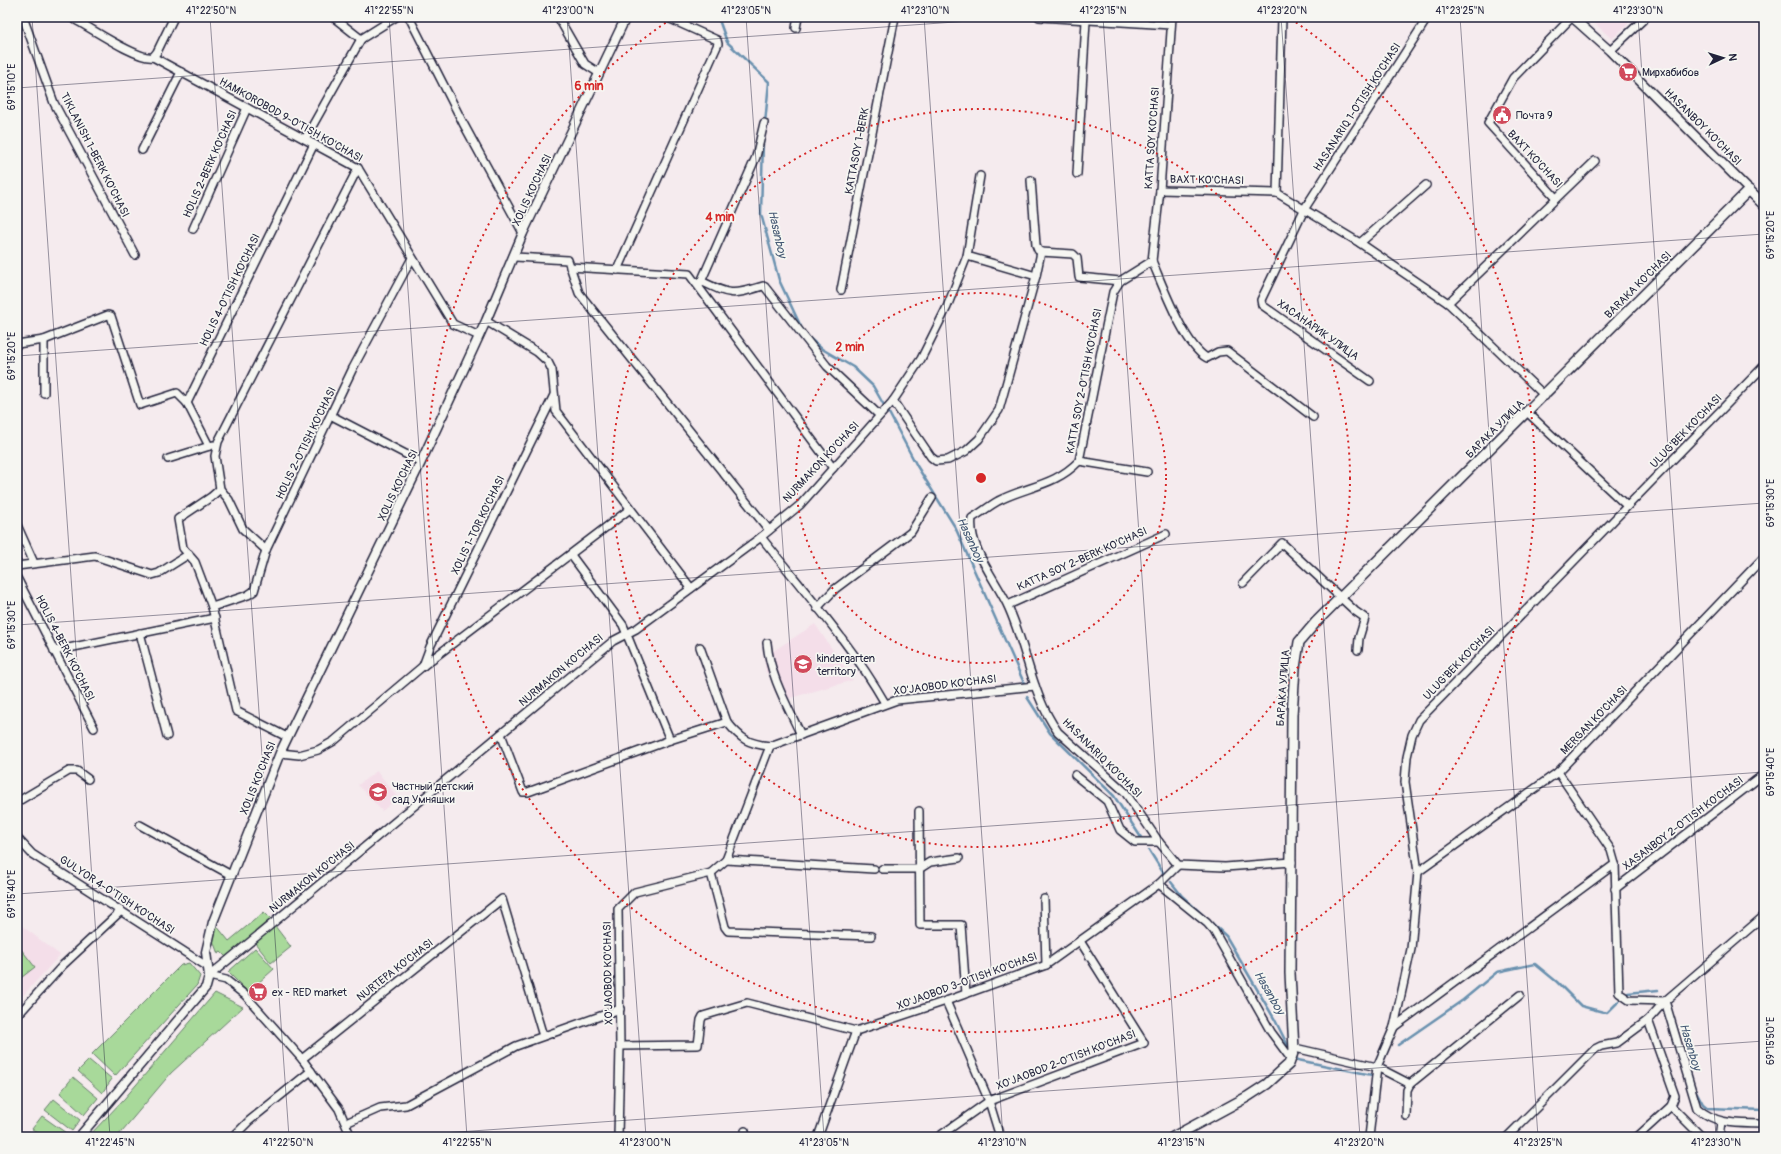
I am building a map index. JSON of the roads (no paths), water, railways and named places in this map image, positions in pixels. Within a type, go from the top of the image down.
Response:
[{"type":"main road","name":"HASANBOY KO'CHASI","points":[[1749,190],[1764,205]]},
{"type":"main road","name":"BARAKA KO'CHASI","points":[[1545,396],[1749,190]]},
{"type":"main road","name":"БАРАКА УЛИЦА","points":[[1293,1052],[1290,973],[1292,715],[1296,655],[1300,642],[1307,632],[1545,396]]},
{"type":"main road","points":[[1173,1137],[1258,1089],[1282,1071],[1293,1052]]},
{"type":"street","name":"TIKLANISH 1-BERK KO'CHASI","points":[[23,17],[54,103],[135,255]]},
{"type":"street","name":"HAMKOROBOD 9-O'TISH KO'CHASI","points":[[70,17],[83,23],[136,55],[148,58],[153,57],[358,168],[453,324],[480,336]]},
{"type":"street","points":[[153,57],[157,52],[174,17]]},
{"type":"street","points":[[333,17],[361,39]]},
{"type":"street","points":[[305,139],[361,39],[396,17]]},
{"type":"street","points":[[409,17],[463,123],[523,233]]},
{"type":"street","points":[[558,17],[585,64],[599,73]]},
{"type":"street","name":"XOLIS KO'CHASI","points":[[209,976],[206,952],[208,939],[231,874],[280,753],[421,462],[480,336],[515,257],[523,233],[626,17]]},
{"type":"street","points":[[617,270],[718,44],[717,40],[666,17]]},
{"type":"street","points":[[796,28],[798,17]]},
{"type":"street","name":"KATTASOY 1-BERK","points":[[841,290],[895,17]]},
{"type":"street","points":[[1039,17],[1171,25]]},
{"type":"street","name":"KATTA SOY KO'CHASI","points":[[1152,261],[1160,190],[1172,17]]},
{"type":"street","points":[[1277,193],[1282,17]]},
{"type":"street","name":"HASANARIQ 1-O'TISH KO'CHASI","points":[[1305,208],[1428,17]]},
{"type":"street","name":"BAXT KO'CHASI","points":[[1448,303],[1556,198],[1488,124],[1513,78],[1572,17]]},
{"type":"street","name":"HASANBOY KO'CHASI","points":[[1572,17],[1610,51],[1749,190]]},
{"type":"street","points":[[1610,51],[1646,17]]},
{"type":"street","points":[[1078,174],[1086,21]]},
{"type":"street","points":[[142,150],[180,72]]},
{"type":"street","name":"HOLIS 2-BERK KO'CHASI","points":[[193,229],[247,108]]},
{"type":"street","points":[[700,284],[756,157],[764,123]]},
{"type":"street","name":"HOLIS 4-O'TISH KO'CHASI","points":[[187,403],[314,144]]},
{"type":"street","points":[[1556,198],[1595,161]]},
{"type":"street","points":[[266,550],[243,529],[229,500],[220,489],[215,456],[218,442],[358,168]]},
{"type":"street","name":"NURMAKON KO'CHASI","points":[[79,1137],[204,990],[209,976],[614,641],[627,633],[636,630],[761,538],[800,504],[893,401],[924,352],[947,307],[966,256],[980,176]]},
{"type":"street","points":[[1031,180],[1036,245],[1038,250],[1041,252],[1073,254],[1078,264],[1078,274],[1083,279],[1120,281],[1152,261],[1188,338],[1201,355],[1207,358],[1218,352],[1227,351],[1313,417]]},
{"type":"street","points":[[1360,243],[1426,185]]},
{"type":"street","name":"BAXT KO'CHASI","points":[[1160,190],[1277,193],[1305,208],[1360,243],[1448,303],[1545,396]]},
{"type":"street","name":"ХАСАНАРИК УЛИЦА","points":[[1305,208],[1261,302],[1370,381]]},
{"type":"street","points":[[893,401],[931,457],[936,461],[948,460],[966,451],[979,439],[999,410],[1036,276],[1041,252]]},
{"type":"street","points":[[966,256],[1036,276]]},
{"type":"street","points":[[515,257],[568,259],[578,293],[769,530]]},
{"type":"street","name":"HOLIS 2-O'TISH KO'CHASI","points":[[212,607],[248,595],[254,591],[266,550],[354,368],[412,258]]},
{"type":"street","points":[[570,267],[689,274],[700,284],[833,468]]},
{"type":"street","name":"KATTA SOY 2-O'TISH KO'CHASI","points":[[1035,686],[1008,605],[974,543],[970,528],[972,518],[999,501],[1050,482],[1068,472],[1079,461],[1113,292],[1120,281]]},
{"type":"street","points":[[700,284],[728,294],[746,292],[762,286],[765,287],[827,366],[879,415]]},
{"type":"street","points":[[17,344],[44,340],[108,315],[111,316],[140,405],[177,393],[187,403],[209,446]]},
{"type":"street","points":[[486,321],[537,352],[548,362],[552,370],[556,411],[692,588]]},
{"type":"street","points":[[44,340],[44,393]]},
{"type":"street","name":"ULUG'BEK KO'CHASI","points":[[1369,1137],[1377,1067],[1394,1027],[1411,949],[1418,872],[1405,782],[1407,757],[1412,735],[1419,720],[1764,366]]},
{"type":"street","name":"XOLIS 1-TOR KO'CHASI","points":[[423,666],[430,647],[554,395]]},
{"type":"street","points":[[1528,413],[1627,506]]},
{"type":"street","points":[[332,416],[421,462]]},
{"type":"street","points":[[168,459],[218,442]]},
{"type":"street","points":[[1079,461],[1147,472]]},
{"type":"street","points":[[220,489],[211,498],[178,519],[183,548],[195,562],[212,607],[236,711],[287,737]]},
{"type":"street","points":[[817,608],[835,589],[911,532],[932,498]]},
{"type":"street","name":"XOLIS 1-TOR KO'CHASI","points":[[280,753],[299,754],[318,750],[351,728],[423,666],[630,509]]},
{"type":"street","points":[[17,525],[34,563]]},
{"type":"street","name":"KATTA SOY 2-BERK KO'CHASI","points":[[1008,605],[1166,534]]},
{"type":"street","points":[[761,538],[817,608],[875,685],[885,703]]},
{"type":"street","points":[[1243,583],[1282,543],[1341,598],[1365,618],[1359,638],[1358,650]]},
{"type":"street","points":[[17,566],[95,556],[152,575],[159,573],[189,554]]},
{"type":"street","points":[[571,554],[623,625],[670,740]]},
{"type":"street","name":"MERGAN KO'CHASI","points":[[1418,872],[1558,772],[1764,557]]},
{"type":"street","name":"HOLIS 4-BERK KO'CHASI","points":[[17,578],[94,728]]},
{"type":"street","points":[[54,650],[215,618]]},
{"type":"street","points":[[140,633],[168,736]]},
{"type":"street","points":[[767,643],[768,660],[801,735]]},
{"type":"street","points":[[501,734],[523,792],[528,792],[670,740],[727,722],[700,647]]},
{"type":"street","name":"XO'JAOBOD KO'CHASI","points":[[727,722],[744,740],[757,745],[770,746],[885,703],[897,700],[1035,686]]},
{"type":"street","name":"HASANARIQ KO'CHASI","points":[[1035,686],[1058,732],[1125,792],[1159,842],[1178,865]]},
{"type":"street","name":"XO'JAOBOD KO'CHASI","points":[[618,1137],[620,1009],[618,909],[635,892],[711,873],[726,860],[770,746]]},
{"type":"street","points":[[17,802],[69,772],[77,771],[88,780]]},
{"type":"street","points":[[1558,772],[1611,850],[1615,864],[1619,993],[1629,1000],[1665,1001]]},
{"type":"street","name":"XASANBOY 2-O'TISH KO'CHASI","points":[[1615,889],[1764,774]]},
{"type":"street","points":[[1075,775],[1107,801],[1120,830],[1135,842],[1159,842]]},
{"type":"street","points":[[919,811],[920,925],[961,925],[966,994]]},
{"type":"street","points":[[140,825],[231,874]]},
{"type":"street","name":"GULYOR 4-O'TISH KO'CHASI","points":[[17,838],[32,854],[208,967]]},
{"type":"street","points":[[882,869],[919,869],[930,862],[959,858]]},
{"type":"street","points":[[726,860],[874,868]]},
{"type":"street","points":[[1080,941],[1159,884],[1178,865],[1225,866],[1292,862]]},
{"type":"street","points":[[1394,1027],[1615,864]]},
{"type":"street","points":[[711,873],[725,927],[728,931],[871,936]]},
{"type":"street","points":[[1159,884],[1214,931],[1271,1032],[1293,1052],[1377,1067],[1410,1084]]},
{"type":"street","name":"NURTEPA KO'CHASI","points":[[302,1059],[502,899],[543,1036]]},
{"type":"street","points":[[1044,899],[1046,965]]},
{"type":"street","points":[[17,1016],[63,966],[121,911]]},
{"type":"street","points":[[1507,1137],[1596,1049],[1601,1046],[1617,1043],[1648,1020],[1665,1001],[1764,916]]},
{"type":"street","name":"XO'JAOBOD 3-O'TISH KO'CHASI","points":[[856,1031],[1046,965],[1080,941]]},
{"type":"street","name":"XO'JAOBOD 2-O'TISH KO'CHASI","points":[[938,1137],[989,1101],[1144,1043],[1080,941]]},
{"type":"street","points":[[209,976],[226,980],[245,995],[302,1059],[331,1096],[346,1123],[351,1137]]},
{"type":"street","points":[[1406,1116],[1407,1090],[1410,1084],[1520,995]]},
{"type":"street","points":[[946,1001],[989,1101],[1000,1137]]},
{"type":"street","points":[[1665,1001],[1697,1108],[1707,1116],[1722,1122],[1764,1124]]},
{"type":"street","points":[[620,1046],[698,1045],[700,1020],[703,1016],[747,1003],[856,1031],[818,1137]]},
{"type":"street","points":[[346,1123],[380,1108],[406,1105],[516,1046],[620,1009]]},
{"type":"street","points":[[1637,1137],[1671,1106],[1675,1096],[1648,1020]]},
{"type":"street","points":[[233,1137],[249,1120],[311,1071]]},
{"type":"street","points":[[1671,1106],[1702,1137]]},
{"type":"street","points":[[1719,1137],[1722,1122]]},
{"type":"waterway","name":"Hasanboy","points":[[718,17],[727,42],[769,82],[765,123]]},
{"type":"waterway","name":"Hasanboy","points":[[763,142],[761,214],[779,280],[803,331]]},
{"type":"waterway","name":"Hasanboy","points":[[807,336],[822,349],[853,367],[873,386],[885,407]]},
{"type":"waterway","name":"Hasanboy","points":[[888,411],[917,466],[955,527],[1024,683]]},
{"type":"waterway","name":"Hasanboy","points":[[1027,697],[1050,733],[1114,796],[1142,839]]},
{"type":"waterway","name":"Hasanboy","points":[[1149,850],[1164,874]]},
{"type":"waterway","name":"Hasanboy","points":[[1171,882],[1182,896],[1226,936],[1275,1020],[1291,1052]]},
{"type":"waterway","name":"Hasanboy","points":[[1398,1045],[1463,1000],[1497,972],[1535,964],[1557,982],[1581,1006],[1607,1013],[1621,999]]},
{"type":"waterway","name":"Hasanboy","points":[[1628,993],[1658,990]]},
{"type":"waterway","name":"Hasanboy","points":[[1294,1056],[1298,1060],[1372,1075]]},
{"type":"waterway","name":"Hasanboy","points":[[1695,1089],[1703,1104],[1708,1108],[1764,1110]]},
{"type":"place","name":"Мирхабибов","points":[[1628,72]]},
{"type":"place","name":"Почта 9","points":[[1502,115]]},
{"type":"place","name":"kindergarten territory","points":[[803,664]]},
{"type":"place","name":"Частный детский сад Умняшки","points":[[378,792]]},
{"type":"place","name":"ex - RED market","points":[[258,992]]}]
